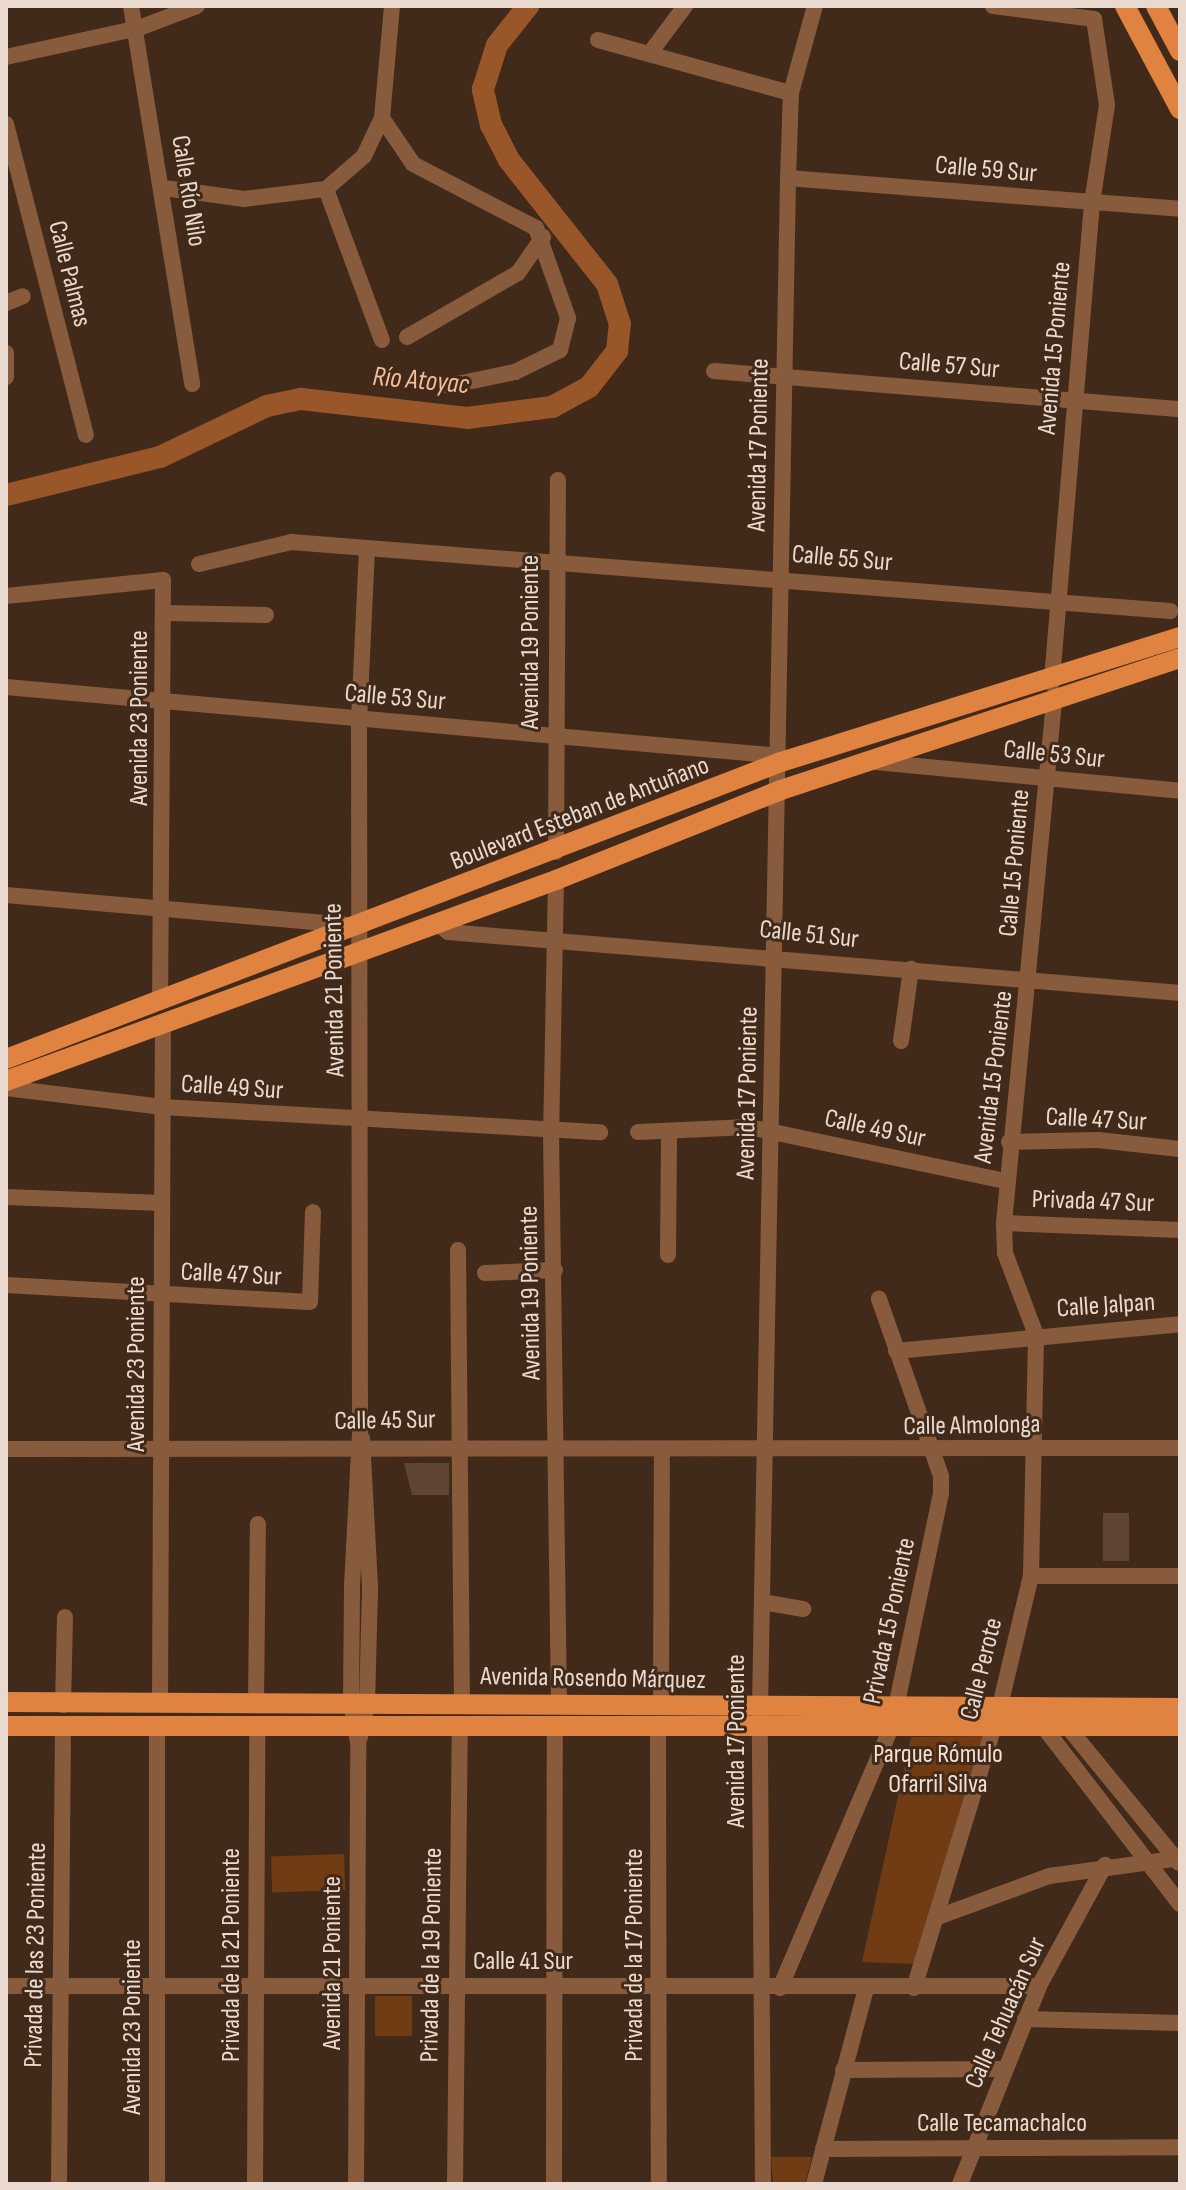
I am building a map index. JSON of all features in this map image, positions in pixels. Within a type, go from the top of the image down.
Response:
[{"type":"main road","points":[[1125,6],[1180,109]]},
{"type":"main road","points":[[1156,6],[1180,51]]},
{"type":"main road","name":"Boulevard Esteban de Antuñano","points":[[6,1081],[556,880],[781,790],[875,762],[1053,692],[1180,637]]},
{"type":"main road","name":"Boulevard Esteban de Antuñano","points":[[6,1059],[556,852],[781,759],[1180,658]]},
{"type":"main road","name":"Avenida Rosendo Márquez","points":[[6,1702],[160,1704],[256,1715],[358,1732],[460,1726],[658,1727],[760,1716]]},
{"type":"main road","name":"Avenida Rosendo Márquez","points":[[6,1726],[157,1726],[359,1704],[462,1704],[661,1705],[760,1716],[1049,1718],[1180,1726]]},
{"type":"main road","name":"Avenida Rosendo Márquez","points":[[1049,1718],[1180,1708]]},
{"type":"street","name":"Calle Río Nilo","points":[[131,6],[139,28],[192,384]]},
{"type":"street","points":[[6,57],[139,28],[197,6]]},
{"type":"street","points":[[164,188],[244,199],[326,189],[364,156],[382,118],[392,6]]},
{"type":"street","points":[[650,53],[685,6]]},
{"type":"street","name":"Avenida 17 Poniente","points":[[763,2184],[760,1716],[774,955],[781,790],[781,578],[788,178],[791,93],[815,6]]},
{"type":"street","name":"Avenida 15 Poniente","points":[[993,6],[1094,19],[1107,105],[1092,203],[1057,601],[1053,692]]},
{"type":"street","points":[[598,40],[791,93]]},
{"type":"street","points":[[382,118],[413,164],[536,228],[543,237],[568,318],[560,350],[515,372],[448,386]]},
{"type":"street","name":"Calle Palmas","points":[[6,124],[86,435]]},
{"type":"street","name":"Calle 59 Sur","points":[[788,178],[1180,209]]},
{"type":"street","points":[[326,189],[382,340]]},
{"type":"street","points":[[407,337],[518,273],[543,237]]},
{"type":"street","points":[[6,303],[23,296]]},
{"type":"street","points":[[6,353],[6,377]]},
{"type":"street","name":"Calle 57 Sur","points":[[714,371],[1180,409]]},
{"type":"street","name":"Avenida 19 Poniente","points":[[556,852],[554,558],[558,480]]},
{"type":"street","name":"Calle 55 Sur","points":[[199,564],[291,542],[554,558],[1170,611]]},
{"type":"street","name":"Avenida 21 Poniente","points":[[356,2184],[360,1441],[357,926],[359,719],[367,548]]},
{"type":"street","name":"Avenida 23 Poniente","points":[[6,596],[163,580],[166,705],[160,1000]]},
{"type":"street","points":[[165,613],[266,615]]},
{"type":"street","name":"Calle 53 Sur","points":[[6,687],[166,705],[556,736],[781,759]]},
{"type":"street","name":"Calle 15 Poniente","points":[[1030,980],[1053,692]]},
{"type":"street","name":"Calle 53 Sur","points":[[875,762],[1180,791]]},
{"type":"street","name":"Avenida 19 Poniente","points":[[556,880],[551,1131],[558,1445],[559,1705]]},
{"type":"street","points":[[6,895],[357,926]]},
{"type":"street","name":"Calle 51 Sur","points":[[437,923],[448,932],[774,955],[1180,993]]},
{"type":"street","points":[[901,1041],[911,969]]},
{"type":"street","name":"Avenida 15 Poniente","points":[[1030,980],[1009,1142],[1004,1223],[1005,1253],[1036,1335]]},
{"type":"street","name":"Avenida 23 Poniente","points":[[160,1704],[163,1024]]},
{"type":"street","name":"Calle 49 Sur","points":[[6,1088],[163,1107],[360,1121],[600,1132]]},
{"type":"street","points":[[668,1255],[669,1131]]},
{"type":"street","name":"Calle 49 Sur","points":[[638,1132],[772,1132],[1006,1181]]},
{"type":"street","name":"Calle 47 Sur","points":[[1009,1142],[1098,1140],[1180,1149]]},
{"type":"street","points":[[6,1197],[162,1203]]},
{"type":"street","name":"Calle 47 Sur","points":[[6,1285],[310,1302],[313,1212]]},
{"type":"street","name":"Privada 47 Sur","points":[[1004,1223],[1180,1230]]},
{"type":"street","points":[[458,1250],[462,1704]]},
{"type":"street","points":[[485,1273],[555,1270]]},
{"type":"street","name":"Privada 15 Poniente","points":[[780,1988],[894,1718],[941,1493],[941,1476],[928,1451],[879,1299]]},
{"type":"street","name":"Calle Jalpan","points":[[896,1351],[1036,1335],[1180,1324]]},
{"type":"street","name":"Calle Perote","points":[[914,1988],[996,1718],[1031,1576],[1038,1448],[1036,1335]]},
{"type":"street","name":"Calle 45 Sur","points":[[6,1449],[162,1450],[360,1441],[765,1452]]},
{"type":"street","name":"Calle Almolonga","points":[[765,1452],[1180,1448]]},
{"type":"street","points":[[661,1705],[662,1451]]},
{"type":"street","name":"Privada de la 21 Poniente","points":[[255,2184],[258,1524]]},
{"type":"street","points":[[1031,1576],[1180,1576]]},
{"type":"street","points":[[763,1602],[803,1609]]},
{"type":"street","points":[[63,1705],[65,1617]]},
{"type":"street","points":[[1049,1718],[1179,1860]]},
{"type":"street","points":[[1049,1718],[1180,1904]]},
{"type":"street","name":"Avenida 23 Poniente","points":[[157,1726],[157,2184]]},
{"type":"street","name":"Privada de la 19 Poniente","points":[[455,2184],[460,1726]]},
{"type":"street","points":[[554,2184],[555,1726]]},
{"type":"street","name":"Privada de las 23 Poniente","points":[[59,2184],[58,1986],[63,1727]]},
{"type":"street","name":"Privada de la 17 Poniente","points":[[658,1727],[659,2184]]},
{"type":"street","points":[[935,1918],[1014,1885],[1105,1865],[1179,1860]]},
{"type":"street","name":"Calle Tehuacán Sur","points":[[960,2184],[1039,1986],[1105,1865]]},
{"type":"street","name":"Calle 41 Sur","points":[[6,1986],[1039,1986]]},
{"type":"street","points":[[814,2184],[866,1988]]},
{"type":"street","points":[[1025,2019],[1180,2023]]},
{"type":"street","points":[[843,2070],[1004,2069]]},
{"type":"street","name":"Calle Tecamachalco","points":[[823,2149],[1180,2147]]},
{"type":"green space","name":"Parque Rómulo Ofarril Silva","points":[[983,1736],[917,1964],[862,1962],[911,1737]]},
{"type":"green space","points":[[344,1854],[345,1890],[272,1893],[271,1857]]},
{"type":"green space","points":[[375,1996],[412,1996],[412,2036],[375,2036]]},
{"type":"green space","points":[[771,2157],[812,2157],[805,2184],[773,2184]]},
{"type":"building","points":[[404,1463],[449,1463],[449,1495],[412,1495]]},
{"type":"building","points":[[1103,1513],[1129,1513],[1129,1561],[1103,1561]]},
{"type":"waterway","name":"Río Atoyac","points":[[6,495],[160,457],[267,406],[301,399],[467,418],[552,407],[589,387],[617,351],[620,324],[607,284],[509,160],[491,125],[483,89],[497,45],[528,6]]}]
